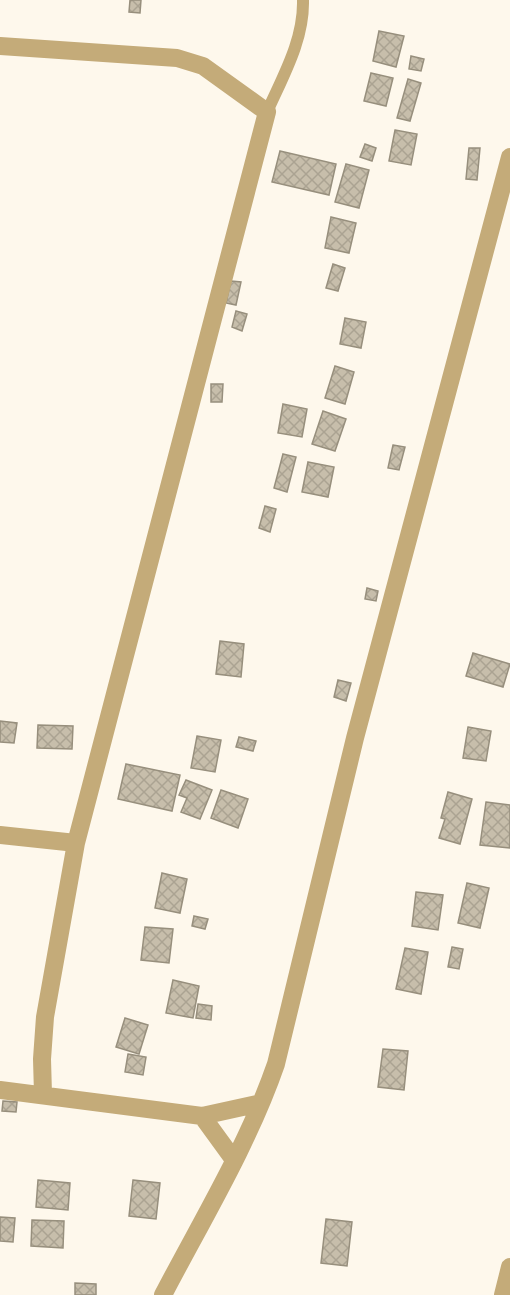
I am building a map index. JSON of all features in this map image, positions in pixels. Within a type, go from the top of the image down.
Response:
[{"type":"street","points":[[0,46],[177,58],[203,66],[267,112],[76,843],[45,1017],[42,1059],[43,1094]]},
{"type":"street","points":[[163,1295],[234,1160],[261,1103],[281,1045],[355,738],[510,157]]},
{"type":"street","points":[[0,835],[76,843]]},
{"type":"street","points":[[0,1090],[202,1116],[261,1103]]},
{"type":"street","points":[[202,1116],[234,1160]]},
{"type":"street","points":[[503,1295],[510,1267]]},
{"type":"lane","points":[[267,112],[296,46],[303,14],[303,0]]},
{"type":"building","points":[[130,0],[141,0],[140,13],[129,12]]},
{"type":"building","points":[[379,31],[404,36],[396,67],[373,61]]},
{"type":"building","points":[[411,56],[424,59],[421,71],[409,69]]},
{"type":"building","points":[[371,73],[393,78],[386,106],[364,101]]},
{"type":"building","points":[[408,79],[421,83],[410,121],[397,118]]},
{"type":"building","points":[[395,130],[417,134],[411,165],[389,161]]},
{"type":"building","points":[[365,144],[376,148],[372,161],[360,157]]},
{"type":"building","points":[[469,148],[480,148],[477,180],[466,179]]},
{"type":"building","points":[[280,151],[336,164],[329,195],[272,182]]},
{"type":"building","points":[[346,164],[369,170],[359,208],[335,202]]},
{"type":"building","points":[[331,217],[356,223],[349,253],[325,248]]},
{"type":"building","points":[[333,264],[345,268],[338,291],[326,288]]},
{"type":"building","points":[[231,281],[241,282],[236,305],[226,303]]},
{"type":"building","points":[[236,311],[247,314],[242,331],[232,327]]},
{"type":"building","points":[[345,318],[366,322],[361,348],[340,344]]},
{"type":"building","points":[[335,366],[354,372],[345,404],[325,398]]},
{"type":"building","points":[[211,384],[223,384],[222,402],[211,402]]},
{"type":"building","points":[[283,404],[307,409],[302,437],[278,433]]},
{"type":"building","points":[[323,411],[346,419],[335,451],[312,444]]},
{"type":"building","points":[[393,445],[405,447],[399,470],[388,468]]},
{"type":"building","points":[[283,454],[296,457],[287,492],[274,488]]},
{"type":"building","points":[[308,462],[334,467],[328,497],[302,492]]},
{"type":"building","points":[[265,506],[276,509],[270,532],[259,528]]},
{"type":"building","points":[[367,588],[378,591],[376,601],[365,599]]},
{"type":"building","points":[[220,641],[244,644],[241,677],[216,674]]},
{"type":"building","points":[[473,653],[510,664],[503,687],[466,676]]},
{"type":"building","points":[[338,680],[351,683],[346,701],[334,697]]},
{"type":"building","points":[[0,721],[17,723],[14,743],[0,742]]},
{"type":"building","points":[[38,725],[73,726],[72,749],[37,748]]},
{"type":"building","points":[[468,727],[491,731],[486,761],[463,758]]},
{"type":"building","points":[[197,736],[221,740],[215,772],[191,768]]},
{"type":"building","points":[[239,737],[256,741],[253,751],[236,747]]},
{"type":"building","points":[[126,764],[180,775],[172,811],[118,799]]},
{"type":"building","points":[[186,780],[212,790],[200,819],[181,812],[187,798],[179,795]]},
{"type":"building","points":[[221,790],[248,799],[238,828],[211,818]]},
{"type":"building","points":[[448,792],[472,799],[460,844],[439,838],[445,819],[441,818]]},
{"type":"building","points":[[486,802],[510,805],[510,848],[480,845]]},
{"type":"building","points":[[162,873],[187,879],[180,913],[155,908]]},
{"type":"building","points":[[467,883],[489,888],[480,928],[458,923]]},
{"type":"building","points":[[416,892],[443,895],[438,930],[412,926]]},
{"type":"building","points":[[194,916],[208,919],[205,929],[192,926]]},
{"type":"building","points":[[145,927],[173,929],[169,963],[141,960]]},
{"type":"building","points":[[452,947],[463,949],[459,969],[448,967]]},
{"type":"building","points":[[405,948],[428,952],[421,994],[396,989]]},
{"type":"building","points":[[173,980],[199,986],[193,1018],[166,1013]]},
{"type":"building","points":[[198,1004],[212,1006],[211,1020],[196,1018]]},
{"type":"building","points":[[125,1018],[148,1025],[139,1054],[116,1047]]},
{"type":"building","points":[[383,1049],[408,1051],[404,1090],[378,1087]]},
{"type":"building","points":[[128,1054],[146,1057],[143,1075],[125,1072]]},
{"type":"building","points":[[3,1101],[17,1102],[16,1112],[2,1111]]},
{"type":"building","points":[[38,1180],[70,1183],[68,1210],[36,1207]]},
{"type":"building","points":[[133,1180],[160,1183],[156,1219],[129,1216]]},
{"type":"building","points":[[0,1217],[15,1218],[13,1242],[0,1241]]},
{"type":"building","points":[[326,1219],[352,1222],[347,1266],[321,1263]]},
{"type":"building","points":[[32,1220],[64,1221],[63,1248],[31,1246]]},
{"type":"building","points":[[75,1283],[96,1284],[96,1295],[75,1295]]}]
